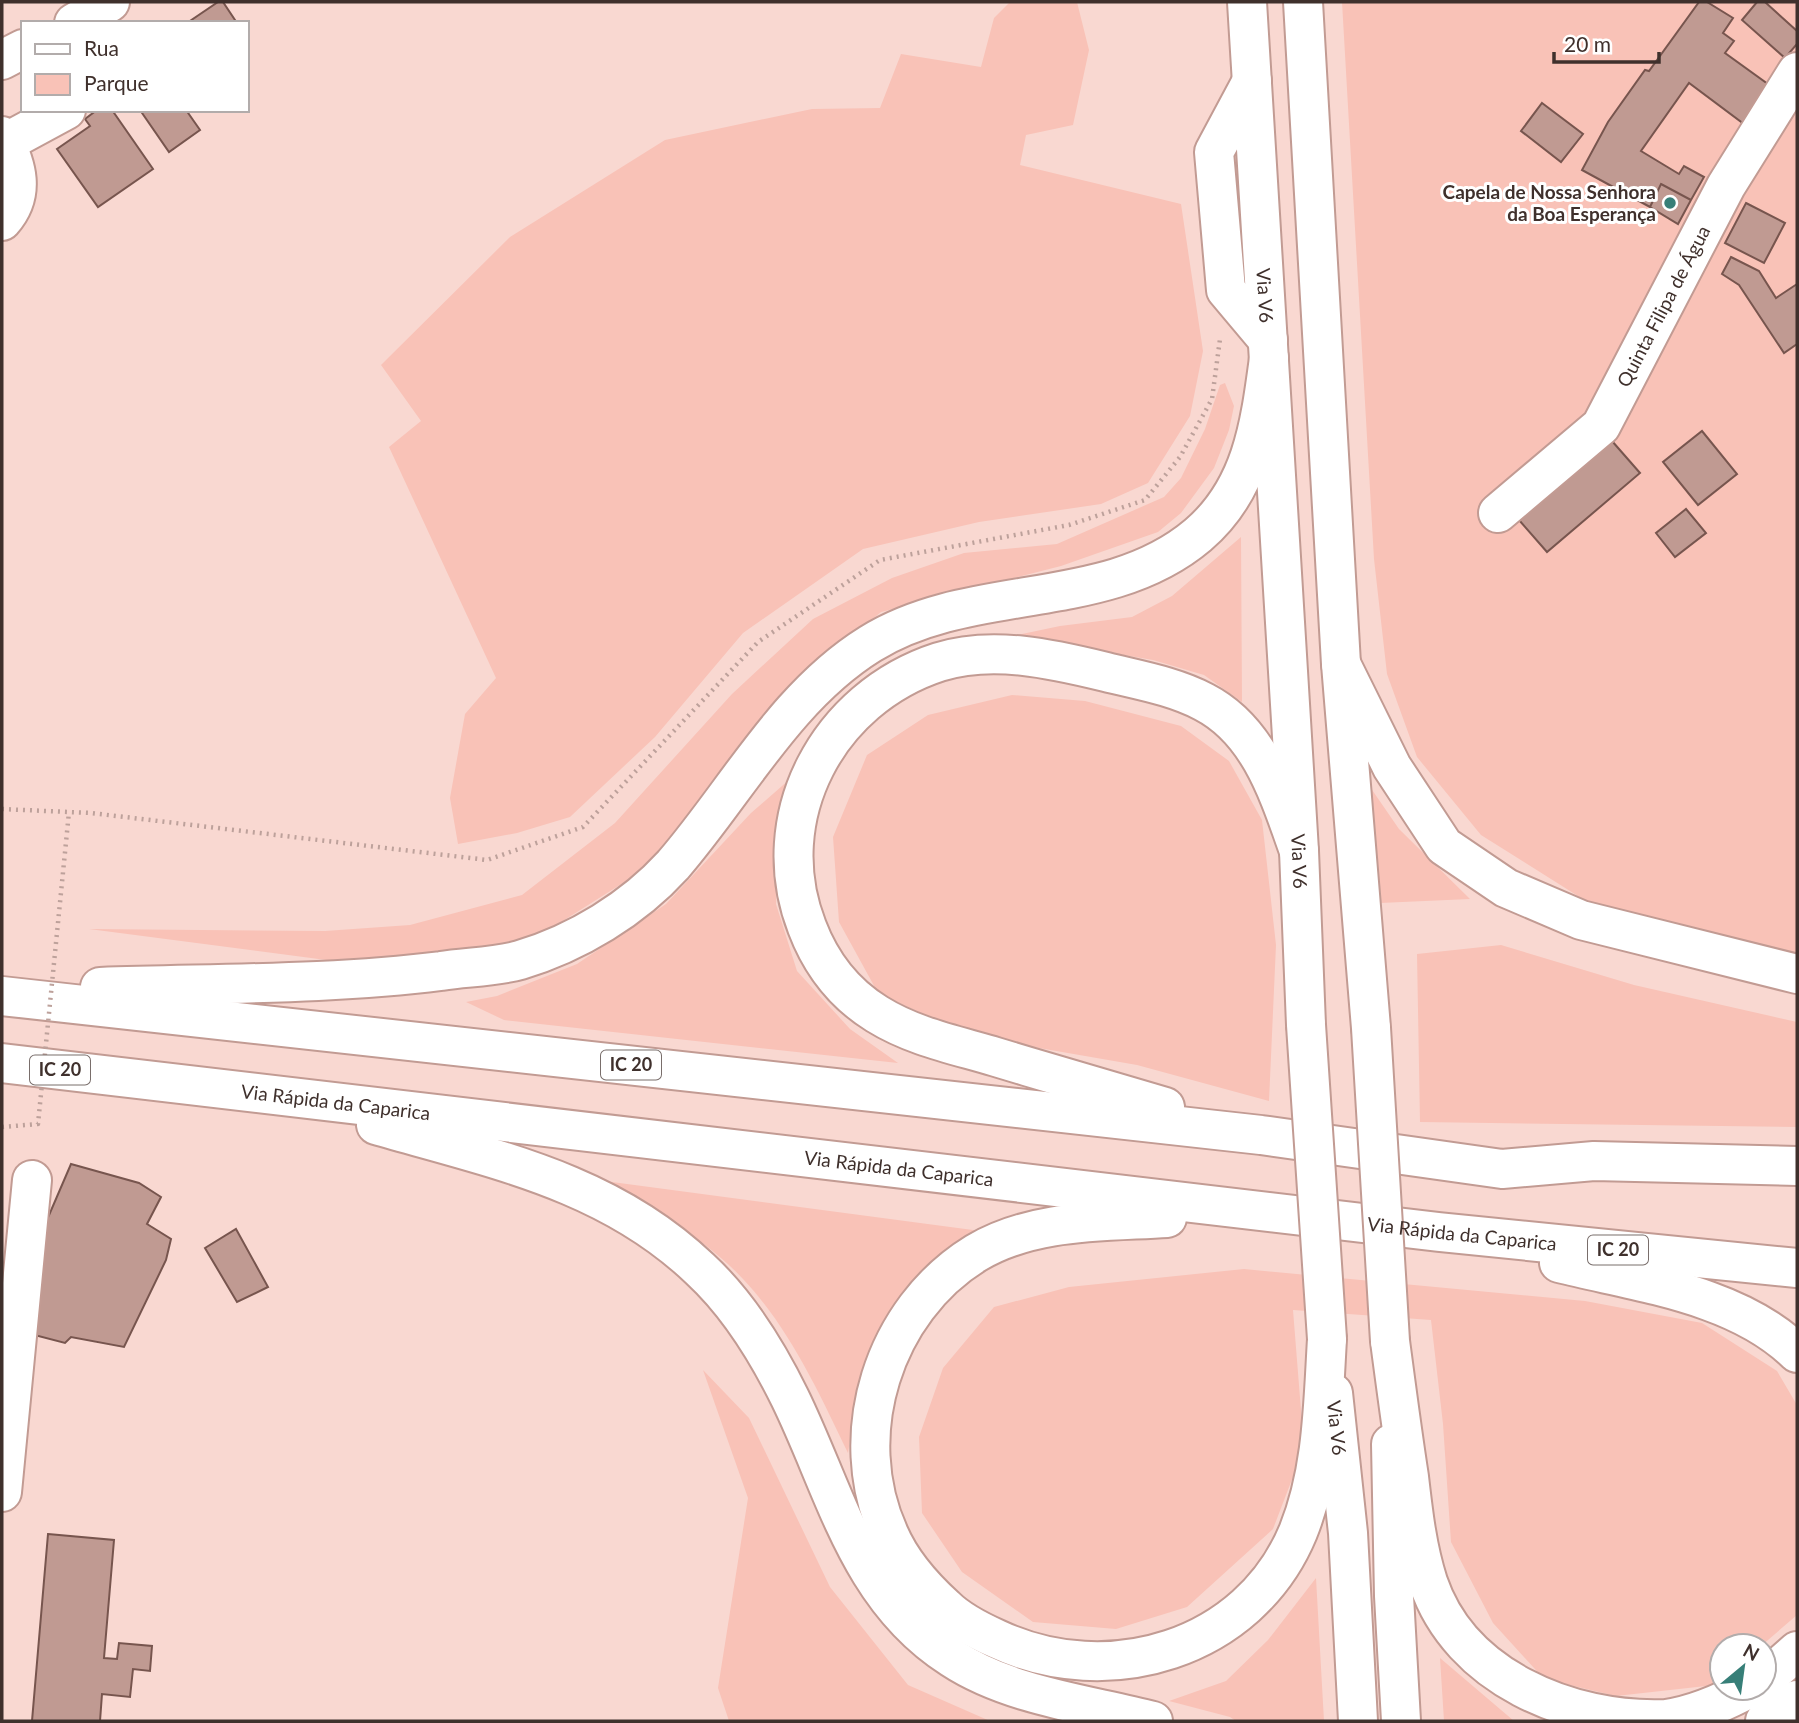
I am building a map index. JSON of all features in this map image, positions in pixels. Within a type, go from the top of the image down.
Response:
[{"type":"main road","points":[[77,21],[110,2]]},
{"type":"main road","name":"Via V6","points":[[1247,2],[1299,851],[1306,1025],[1327,1339],[1348,1533],[1358,1721]]},
{"type":"main road","points":[[1303,2],[1341,664],[1371,1028],[1390,1341],[1392,1548],[1401,1721]]},
{"type":"main road","points":[[2,61],[21,50]]},
{"type":"main road","name":"Quinta Filipa de Água","points":[[1498,513],[1601,426],[1726,186],[1797,72]]},
{"type":"main road","points":[[2,990],[390,977],[518,961],[580,937],[630,904],[671,867],[795,709],[837,668],[873,642],[921,620],[969,607],[1109,581],[1172,555],[1218,517],[1245,474],[1259,430],[1268,349],[1226,290],[1214,152],[1252,81]]},
{"type":"main road","points":[[2,220],[12,210],[18,183],[15,161],[4,139],[62,112]]},
{"type":"main road","points":[[1261,1135],[922,1036],[877,1014],[842,988],[817,952],[802,913],[793,873],[793,832],[801,793],[824,752],[854,711],[894,682],[940,662],[998,654],[1060,661],[1160,685],[1204,701],[1229,720],[1252,744],[1274,784],[1299,851]]},
{"type":"main road","points":[[1341,664],[1392,767],[1444,846],[1506,888],[1581,920],[1797,974]]},
{"type":"main road","name":"IC 20","points":[[2,996],[1261,1135],[1502,1169],[1594,1161],[1797,1166]]},
{"type":"main road","name":"Via Rápida da Caparica","points":[[2,1063],[1262,1212],[1797,1268]]},
{"type":"main road","points":[[266,1093],[542,1173],[589,1191],[645,1224],[699,1268],[726,1296],[751,1330],[791,1400],[835,1506],[873,1580],[895,1610],[921,1636],[952,1659],[981,1674],[1019,1688],[1153,1721]]},
{"type":"main road","points":[[2,1492],[32,1180]]},
{"type":"main road","points":[[1262,1212],[1043,1226],[977,1253],[950,1271],[931,1290],[894,1340],[875,1396],[871,1452],[880,1509],[889,1535],[904,1560],[947,1610],[980,1632],[1010,1646],[1046,1658],[1114,1663],[1176,1648],[1229,1620],[1249,1603],[1269,1583],[1297,1533],[1318,1466],[1327,1339]]},
{"type":"main road","points":[[1439,1232],[1726,1306],[1758,1322],[1797,1353]]},
{"type":"main road","points":[[1390,1341],[1413,1509],[1428,1583],[1450,1624],[1479,1659],[1510,1684],[1540,1701],[1574,1714],[1604,1719],[1666,1719],[1698,1711],[1718,1702]]},
{"type":"main road","points":[[1778,1668],[1797,1651]]},
{"type":"main road","points":[[1765,1721],[1797,1700]]},
{"type":"path","points":[[2,809],[69,812],[487,860],[583,827],[758,642],[880,560],[1069,524],[1145,500],[1180,457],[1212,399],[1226,290]]},
{"type":"path","points":[[2,1127],[38,1124],[69,812]]},
{"type":"green space","points":[[1010,2],[1077,2],[1089,50],[1073,125],[1026,135],[1020,165],[1181,204],[1203,351],[1190,416],[1148,483],[1101,504],[979,522],[863,549],[743,633],[655,737],[570,817],[517,833],[458,844],[450,798],[465,714],[496,678],[389,447],[421,421],[381,365],[510,237],[665,140],[812,109],[880,108],[901,54],[981,67],[994,18]]},
{"type":"green space","points":[[1342,2],[1797,2],[1797,953],[1589,903],[1481,835],[1417,757],[1387,674],[1374,559]]},
{"type":"green space","points":[[1225,383],[1234,406],[1229,430],[1214,468],[1181,513],[1158,532],[1061,566],[881,612],[803,678],[642,871],[531,941],[387,968],[89,929],[325,931],[410,925],[522,895],[615,823],[732,694],[813,619],[892,578],[964,553],[1057,544],[1164,497],[1181,478],[1205,429],[1220,385]]},
{"type":"green space","points":[[1241,537],[1242,702],[1204,675],[1153,660],[1012,636],[1060,626],[1132,617],[1172,596]]},
{"type":"green space","points":[[1012,695],[1085,701],[1181,726],[1229,761],[1262,820],[1276,945],[1269,1101],[1137,1065],[970,1036],[878,993],[839,922],[833,837],[867,755],[928,715]]},
{"type":"green space","points":[[790,779],[781,810],[776,904],[797,971],[850,1029],[898,1063],[504,1020],[466,1002],[497,996],[577,964],[666,904],[751,813]]},
{"type":"green space","points":[[1368,784],[1399,829],[1470,899],[1380,903]]},
{"type":"green space","points":[[1501,945],[1634,985],[1797,1022],[1797,1127],[1420,1122],[1417,954]]},
{"type":"green space","points":[[597,1180],[1003,1234],[855,1409],[848,1453],[789,1340],[760,1298],[743,1279],[693,1236]]},
{"type":"green space","points":[[1244,1269],[1585,1301],[1702,1323],[1777,1371],[1797,1405],[1797,1615],[1777,1632],[1708,1632],[1708,1686],[1616,1696],[1544,1679],[1493,1623],[1451,1542],[1443,1424],[1431,1320],[1293,1310],[1304,1448],[1273,1529],[1187,1607],[1116,1629],[1033,1622],[962,1572],[922,1513],[919,1437],[943,1368],[994,1307],[1069,1287]]},
{"type":"green space","points":[[703,1370],[749,1418],[830,1587],[908,1685],[990,1721],[729,1721],[718,1688],[748,1498]]},
{"type":"green space","points":[[1316,1578],[1324,1721],[1236,1721],[1230,1717],[1169,1701],[1226,1681],[1268,1640]]},
{"type":"green space","points":[[1440,1658],[1514,1721],[1444,1721]]},
{"type":"building","points":[[218,2],[223,2],[236,21],[190,21]]},
{"type":"building","points":[[1699,2],[1707,2],[1733,18],[1723,33],[1734,41],[1725,53],[1772,87],[1744,124],[1689,83],[1641,151],[1679,174],[1684,166],[1704,177],[1691,200],[1661,184],[1650,207],[1582,170],[1608,122]]},
{"type":"building","points":[[1757,2],[1765,2],[1797,31],[1797,44],[1785,58],[1742,20]]},
{"type":"building","points":[[1542,103],[1583,134],[1561,162],[1521,131]]},
{"type":"building","points":[[94,112],[113,112],[153,169],[98,207],[57,149],[90,126],[85,119]]},
{"type":"building","points":[[141,112],[187,112],[200,130],[169,152]]},
{"type":"building","name":"Capela de Nossa Senhora da Boa Esperança","points":[[1661,184],[1691,200],[1678,224],[1650,207]]},
{"type":"building","points":[[1746,203],[1785,223],[1764,263],[1725,243]]},
{"type":"building","points":[[1731,257],[1759,271],[1776,298],[1797,284],[1797,344],[1784,353],[1739,285],[1722,274]]},
{"type":"building","points":[[1702,431],[1737,474],[1698,505],[1663,462]]},
{"type":"building","points":[[1612,441],[1640,473],[1547,552],[1519,520]]},
{"type":"building","points":[[1686,509],[1706,533],[1675,557],[1656,533]]},
{"type":"building","points":[[71,1164],[139,1183],[161,1197],[147,1224],[171,1239],[166,1260],[124,1347],[71,1337],[65,1343],[23,1332],[40,1236]]},
{"type":"building","points":[[236,1229],[268,1287],[237,1302],[205,1248]]},
{"type":"building","points":[[48,1534],[114,1540],[104,1658],[117,1659],[119,1643],[152,1646],[150,1671],[133,1669],[130,1697],[102,1694],[100,1721],[32,1721]]},
{"type":"place","name":"Capela de Nossa Senhora da Boa Esperança","points":[[1670,203]]}]
